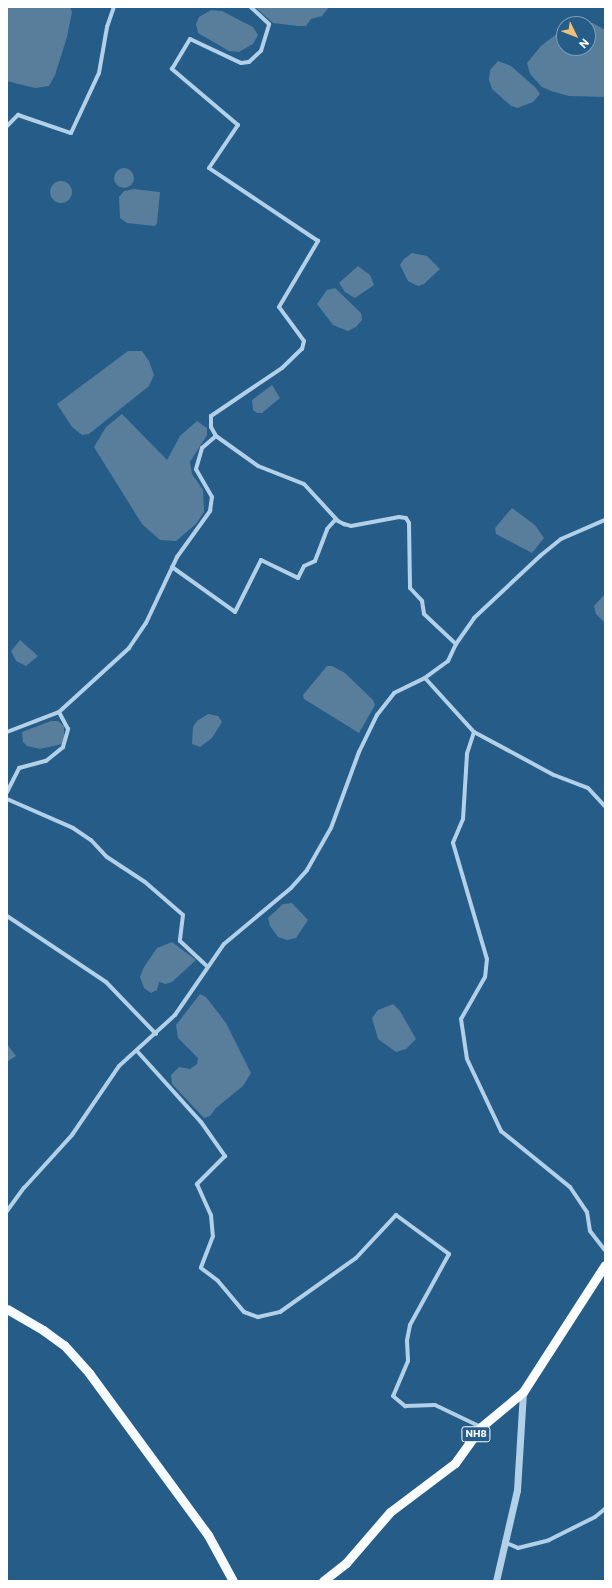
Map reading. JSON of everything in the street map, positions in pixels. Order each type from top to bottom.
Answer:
[{"type":"highway","name":"NH8","points":[[323,1581],[346,1563],[390,1512],[455,1463],[481,1427],[523,1392],[605,1265]]},
{"type":"main road","points":[[7,1309],[43,1330],[64,1345],[89,1373],[208,1535],[233,1581]]},
{"type":"street","points":[[7,126],[18,115],[71,133],[99,73],[107,27],[114,7]]},
{"type":"street","points":[[251,7],[269,24],[261,51],[249,62],[241,63],[190,39],[172,69],[238,125],[209,168],[318,241],[279,307],[304,341],[302,349],[282,368],[211,416],[211,427],[216,436],[258,466],[304,484],[336,519],[351,526],[399,517],[406,518],[409,523],[410,588],[422,601],[424,614],[456,644]]},
{"type":"street","points":[[7,732],[60,712],[129,648],[146,623],[172,567],[210,511],[212,497],[196,469],[202,448],[216,436]]},
{"type":"street","points":[[172,567],[234,612],[260,560],[298,578],[304,566],[315,560],[326,529],[336,519]]},
{"type":"street","points":[[7,1211],[24,1188],[72,1135],[119,1066],[156,1034],[193,992],[207,966],[224,944],[291,888],[307,870],[331,828],[359,752],[377,715],[394,693],[425,678],[448,661],[456,644],[474,618],[540,556],[561,539],[605,520]]},
{"type":"street","points":[[425,678],[474,732],[554,775],[588,788],[605,806]]},
{"type":"street","points":[[7,792],[19,768],[46,761],[63,748],[68,729],[60,712]]},
{"type":"street","points":[[474,732],[467,754],[462,819],[453,843],[487,959],[485,977],[461,1019],[467,1059],[501,1131],[570,1187],[587,1212],[590,1231],[605,1250]]},
{"type":"street","points":[[7,799],[73,828],[91,840],[107,856],[145,882],[183,915],[180,941],[207,966]]},
{"type":"street","points":[[7,916],[106,982],[156,1034]]},
{"type":"street","points":[[137,1051],[201,1122],[225,1156],[197,1184],[211,1215],[213,1236],[202,1268],[218,1281],[244,1312],[258,1318],[280,1312],[356,1258],[396,1215],[449,1254],[410,1325],[407,1341],[408,1361],[393,1396],[405,1406],[435,1405],[481,1427]]},
{"type":"street","points":[[496,1581],[517,1490],[523,1392]]},
{"type":"street","points":[[504,1542],[518,1548],[549,1540],[595,1517],[605,1509]]},
{"type":"water","points":[[7,7],[70,7],[72,12],[67,37],[55,75],[49,86],[35,88],[7,81]]},
{"type":"water","points":[[255,7],[329,7],[322,16],[311,19],[306,26],[298,26],[273,23]]},
{"type":"water","points":[[211,10],[222,11],[253,27],[258,35],[253,44],[239,52],[229,51],[198,33],[196,24],[199,17]]},
{"type":"water","points":[[596,25],[605,30],[605,97],[569,96],[542,87],[530,74],[527,63],[541,46],[556,34],[556,56],[596,56]]},
{"type":"water","points":[[498,61],[511,66],[536,88],[540,94],[533,102],[518,108],[511,106],[492,89],[489,80],[490,70]]},
{"type":"water","points":[[120,168],[128,168],[134,174],[134,182],[128,188],[120,188],[114,182],[114,174]]},
{"type":"water","points":[[61,181],[69,184],[72,192],[69,200],[61,203],[53,200],[50,192],[53,184]]},
{"type":"water","points":[[134,189],[160,192],[157,223],[155,226],[127,223],[120,218],[119,197],[124,191]]},
{"type":"water","points":[[412,253],[427,256],[440,269],[424,284],[418,286],[408,281],[400,265],[404,259]]},
{"type":"water","points":[[358,266],[370,275],[374,285],[355,298],[345,292],[339,283]]},
{"type":"water","points":[[335,288],[361,313],[362,320],[356,327],[348,331],[333,325],[317,304],[327,290]]},
{"type":"water","points":[[128,351],[142,351],[149,361],[154,375],[149,386],[89,434],[82,435],[72,427],[57,404]]},
{"type":"water","points":[[272,385],[280,398],[262,413],[257,413],[253,410],[252,400]]},
{"type":"water","points":[[122,414],[167,460],[180,436],[197,421],[207,428],[207,435],[190,462],[192,474],[203,490],[204,512],[196,524],[176,541],[160,540],[142,524],[94,447],[106,427]]},
{"type":"water","points":[[512,508],[535,525],[544,538],[532,553],[496,534],[495,528]]},
{"type":"water","points":[[605,594],[605,623],[596,614],[594,606]]},
{"type":"water","points":[[20,640],[38,656],[26,666],[16,661],[11,651]]},
{"type":"water","points":[[327,666],[332,666],[345,673],[373,700],[375,705],[359,733],[304,699],[303,695]]},
{"type":"water","points":[[208,714],[218,716],[222,722],[212,738],[200,747],[192,744],[193,727],[197,721]]},
{"type":"water","points":[[51,721],[58,721],[64,726],[64,738],[62,744],[40,749],[27,746],[23,742],[22,732]]},
{"type":"water","points":[[292,903],[308,920],[296,938],[287,940],[278,937],[270,926],[268,918],[283,904]]},
{"type":"water","points":[[172,942],[196,960],[172,982],[166,984],[159,982],[157,990],[151,993],[144,988],[140,977],[144,967],[157,948]]},
{"type":"water","points":[[200,994],[206,997],[226,1023],[251,1073],[243,1086],[216,1108],[210,1116],[204,1118],[172,1084],[171,1075],[179,1067],[190,1069],[197,1064],[198,1058],[178,1038],[176,1025]]},
{"type":"water","points":[[393,1004],[400,1011],[416,1039],[406,1049],[396,1052],[378,1039],[372,1018],[378,1010]]},
{"type":"water","points":[[7,1044],[16,1056],[8,1061],[7,1061]]}]
